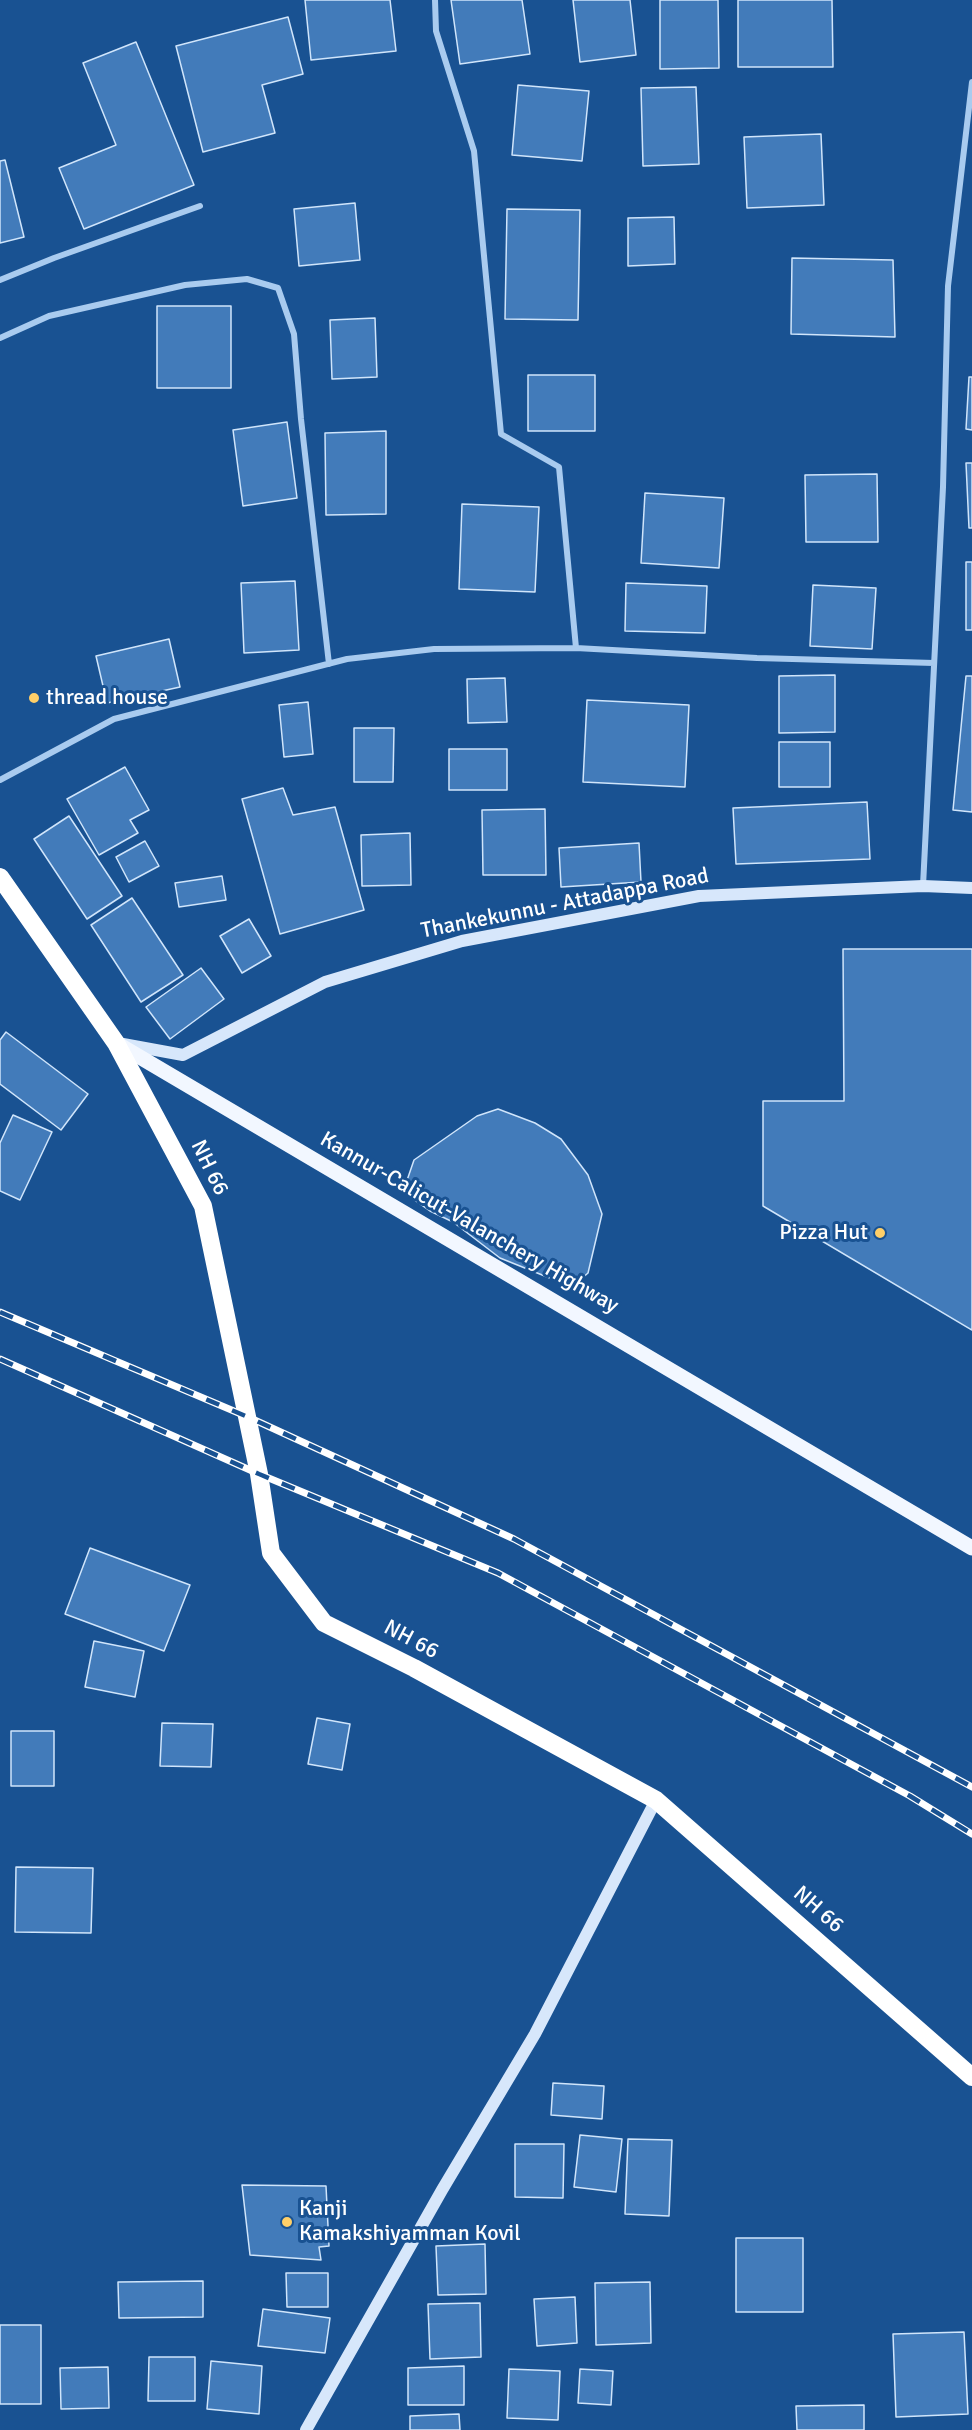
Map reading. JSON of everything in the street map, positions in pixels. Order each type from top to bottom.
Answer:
[{"type":"highway","name":"Kannur-Calicut-Valanchery Highway","points":[[0,877],[116,1043]]},
{"type":"highway","name":"NH 66","points":[[116,1043],[203,1206],[259,1473],[271,1553],[324,1623],[414,1668],[656,1800],[972,2077]]},
{"type":"main road","name":"Thankekunnu - Attadappa Road","points":[[116,1043],[183,1055],[325,982],[473,939],[699,896],[923,886],[972,888]]},
{"type":"main road","name":"Kannur-Calicut-Valanchery Highway","points":[[116,1043],[972,1548]]},
{"type":"main road","points":[[306,2430],[436,2200],[535,2034],[656,1800]]},
{"type":"street","points":[[435,0],[436,30],[474,151],[501,434],[559,467],[576,648]]},
{"type":"street","points":[[923,886],[943,487],[948,286],[972,82]]},
{"type":"street","points":[[0,280],[54,258],[200,206]]},
{"type":"street","points":[[0,338],[49,316],[185,285],[247,279],[278,288],[294,334],[301,419],[329,664]]},
{"type":"street","points":[[0,780],[114,719],[347,659],[434,649],[576,648],[757,658],[934,663]]},
{"type":"building","points":[[305,0],[390,0],[396,51],[311,60]]},
{"type":"building","points":[[451,0],[522,0],[530,54],[460,64]]},
{"type":"building","points":[[573,0],[630,0],[636,55],[580,62]]},
{"type":"building","points":[[660,0],[718,0],[719,68],[660,69]]},
{"type":"building","points":[[738,0],[832,0],[833,67],[738,67]]},
{"type":"building","points":[[288,17],[303,74],[262,85],[275,133],[203,152],[176,46]]},
{"type":"building","points":[[136,42],[194,185],[84,229],[59,168],[116,145],[83,63]]},
{"type":"building","points":[[518,85],[589,91],[582,161],[512,155]]},
{"type":"building","points":[[696,87],[699,164],[643,166],[641,88]]},
{"type":"building","points":[[821,134],[824,205],[747,208],[744,137]]},
{"type":"building","points":[[5,160],[24,237],[0,243],[0,161]]},
{"type":"building","points":[[355,203],[360,260],[299,266],[294,209]]},
{"type":"building","points":[[507,209],[580,210],[578,320],[505,319]]},
{"type":"building","points":[[674,217],[675,264],[628,266],[628,218]]},
{"type":"building","points":[[792,258],[893,260],[895,337],[791,334]]},
{"type":"building","points":[[157,306],[231,306],[231,388],[157,388]]},
{"type":"building","points":[[375,318],[377,377],[332,379],[330,320]]},
{"type":"building","points":[[528,375],[595,375],[595,431],[528,431]]},
{"type":"building","points":[[969,377],[972,377],[972,430],[966,429]]},
{"type":"building","points":[[287,422],[297,498],[243,506],[233,430]]},
{"type":"building","points":[[386,431],[386,514],[326,515],[325,433]]},
{"type":"building","points":[[966,463],[972,463],[972,528],[969,528]]},
{"type":"building","points":[[877,474],[878,542],[806,542],[805,475]]},
{"type":"building","points":[[645,493],[724,498],[719,568],[641,563]]},
{"type":"building","points":[[462,504],[539,507],[535,592],[459,589]]},
{"type":"building","points":[[966,562],[972,562],[972,630],[966,630]]},
{"type":"building","points":[[295,581],[299,650],[244,653],[241,583]]},
{"type":"building","points":[[626,583],[707,586],[705,633],[625,631]]},
{"type":"building","points":[[813,585],[876,588],[872,649],[810,646]]},
{"type":"building","points":[[169,639],[180,687],[107,703],[96,656]]},
{"type":"building","points":[[835,675],[835,732],[779,733],[779,676]]},
{"type":"building","points":[[966,676],[972,676],[972,812],[953,810]]},
{"type":"building","points":[[505,678],[507,722],[468,723],[467,679]]},
{"type":"building","points":[[587,700],[689,705],[685,787],[583,782]]},
{"type":"building","points":[[308,702],[313,754],[284,757],[279,705]]},
{"type":"building","points":[[354,728],[394,728],[393,782],[354,782]]},
{"type":"building","points":[[779,742],[830,742],[830,787],[779,787]]},
{"type":"building","points":[[449,749],[507,749],[507,790],[449,790]]},
{"type":"building","points":[[125,767],[149,810],[130,820],[138,833],[99,855],[67,799]]},
{"type":"building","points":[[283,788],[293,815],[335,807],[364,910],[280,934],[242,799]]},
{"type":"building","points":[[867,802],[870,859],[736,864],[733,808]]},
{"type":"building","points":[[545,809],[546,875],[483,875],[482,810]]},
{"type":"building","points":[[69,816],[122,896],[87,919],[34,839]]},
{"type":"building","points":[[410,833],[411,885],[362,886],[361,835]]},
{"type":"building","points":[[145,841],[159,866],[129,882],[116,857]]},
{"type":"building","points":[[639,843],[641,882],[561,887],[559,848]]},
{"type":"building","points":[[222,876],[226,900],[179,907],[175,883]]},
{"type":"building","points":[[132,898],[183,975],[141,1002],[91,925]]},
{"type":"building","points":[[249,919],[271,956],[242,973],[220,936]]},
{"type":"building","points":[[843,949],[972,949],[972,1330],[763,1206],[763,1101],[844,1101]]},
{"type":"building","points":[[201,968],[224,999],[170,1039],[146,1007]]},
{"type":"building","points":[[6,1032],[88,1094],[61,1130],[0,1084],[0,1040]]},
{"type":"building","points":[[498,1109],[535,1123],[561,1139],[588,1175],[602,1214],[588,1273],[572,1287],[500,1258],[453,1222],[430,1211],[403,1192],[414,1160],[477,1116]]},
{"type":"building","points":[[13,1115],[52,1132],[20,1200],[0,1191],[0,1143]]},
{"type":"building","points":[[90,1548],[190,1585],[164,1651],[65,1614]]},
{"type":"building","points":[[94,1641],[144,1651],[135,1697],[85,1687]]},
{"type":"building","points":[[317,1718],[350,1724],[342,1770],[308,1764]]},
{"type":"building","points":[[162,1723],[213,1724],[211,1767],[160,1766]]},
{"type":"building","points":[[11,1731],[54,1731],[54,1786],[11,1786]]},
{"type":"building","points":[[16,1867],[93,1868],[91,1933],[15,1932]]},
{"type":"building","points":[[553,2083],[604,2086],[602,2119],[551,2115]]},
{"type":"building","points":[[580,2135],[622,2139],[616,2192],[574,2187]]},
{"type":"building","points":[[628,2139],[672,2140],[669,2216],[625,2214]]},
{"type":"building","points":[[515,2144],[564,2144],[563,2198],[515,2197]]},
{"type":"building","name":"Kanji Kamakshiyamman Kovil","points":[[242,2185],[326,2186],[329,2246],[319,2247],[321,2260],[250,2255]]},
{"type":"building","points":[[736,2238],[803,2238],[803,2312],[736,2312]]},
{"type":"building","points":[[485,2244],[486,2294],[438,2295],[436,2246]]},
{"type":"building","points":[[286,2273],[328,2273],[328,2307],[287,2307]]},
{"type":"building","points":[[203,2281],[203,2317],[119,2318],[118,2282]]},
{"type":"building","points":[[650,2282],[651,2343],[596,2345],[595,2283]]},
{"type":"building","points":[[575,2297],[577,2343],[537,2346],[534,2299]]},
{"type":"building","points":[[480,2303],[481,2357],[430,2359],[428,2304]]},
{"type":"building","points":[[263,2309],[330,2318],[325,2353],[258,2346]]},
{"type":"building","points":[[0,2325],[41,2325],[41,2404],[0,2404]]},
{"type":"building","points":[[964,2332],[968,2414],[896,2417],[893,2334]]},
{"type":"building","points":[[149,2357],[195,2357],[195,2401],[148,2401]]},
{"type":"building","points":[[211,2361],[262,2366],[259,2414],[207,2409]]},
{"type":"building","points":[[464,2366],[464,2405],[408,2405],[408,2368]]},
{"type":"building","points":[[108,2367],[109,2408],[61,2409],[60,2368]]},
{"type":"building","points":[[509,2369],[560,2371],[558,2420],[507,2418]]},
{"type":"building","points":[[580,2369],[613,2371],[611,2405],[578,2403]]},
{"type":"building","points":[[864,2405],[864,2430],[797,2430],[796,2406]]},
{"type":"building","points":[[459,2414],[460,2430],[410,2430],[410,2416]]},
{"type":"railway","points":[[0,1312],[248,1417],[514,1539],[972,1787]]},
{"type":"railway","points":[[0,1359],[259,1474],[498,1573],[910,1796],[972,1834]]},
{"type":"place","name":"thread house","points":[[34,698]]},
{"type":"place","name":"Pizza Hut","points":[[880,1233]]},
{"type":"place","name":"Kanji Kamakshiyamman Kovil","points":[[287,2222]]}]
